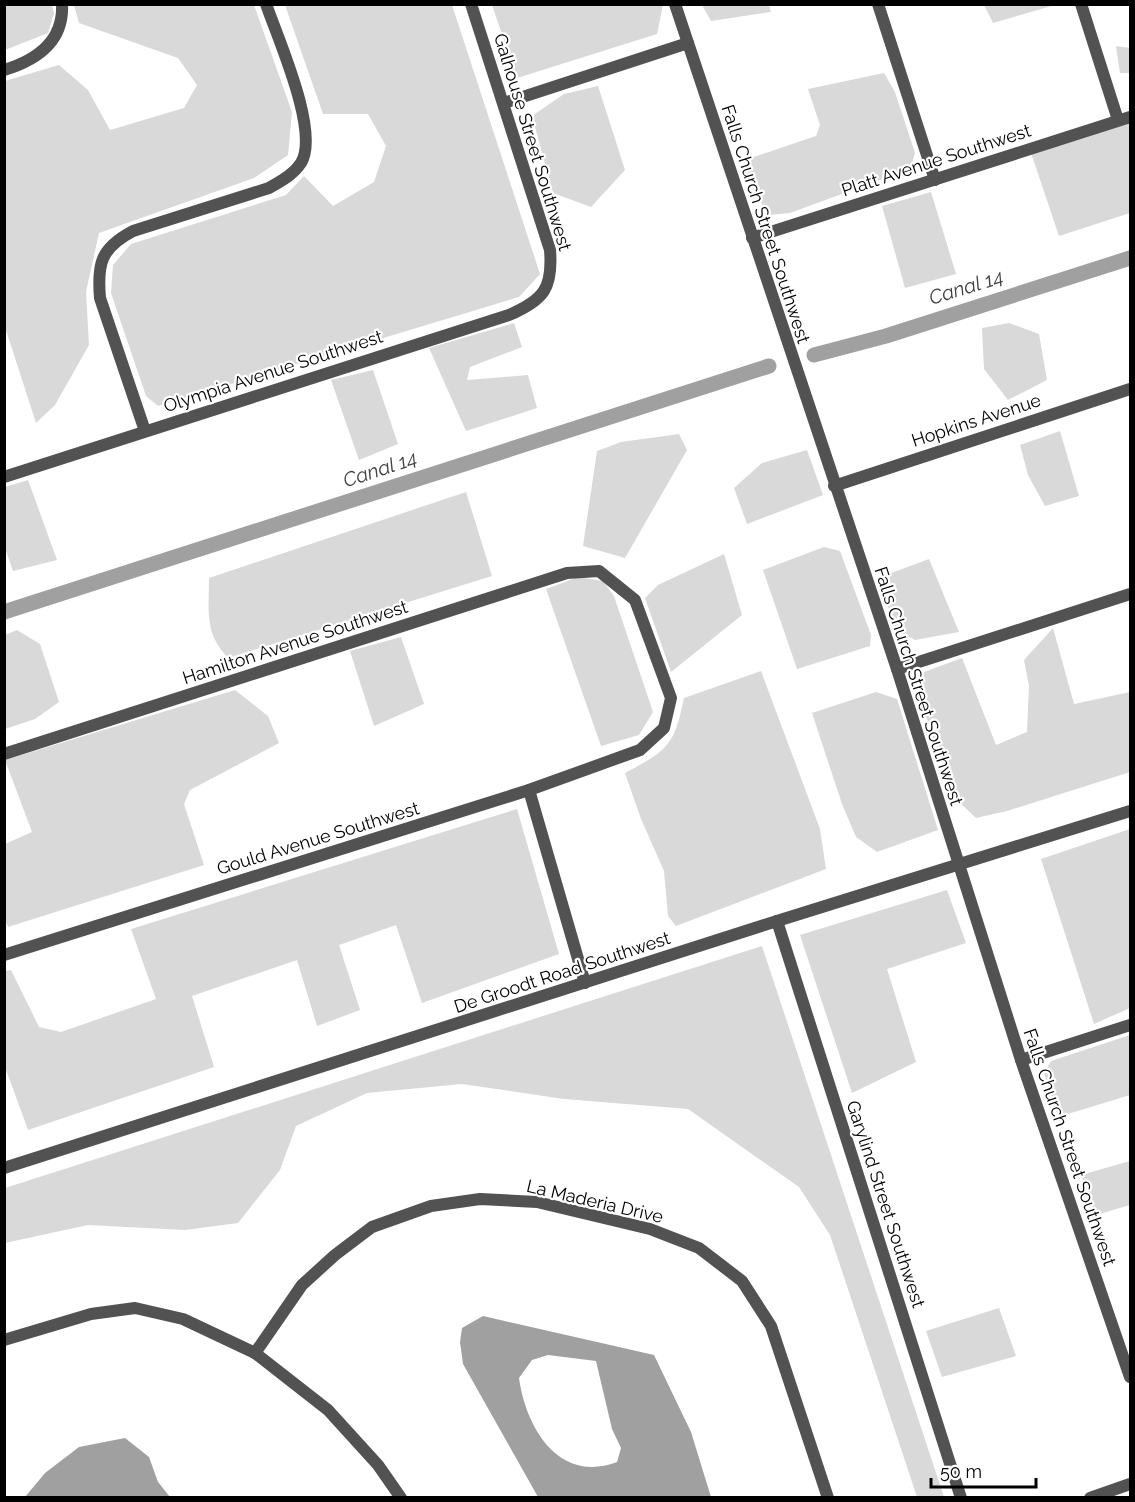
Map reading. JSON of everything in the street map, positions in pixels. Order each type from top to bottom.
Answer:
[{"type":"street","points":[[4,70],[34,58],[52,43],[63,21],[62,4]]},
{"type":"street","points":[[145,431],[100,298],[98,277],[103,256],[115,241],[133,231],[269,188],[286,178],[301,162],[308,140],[304,116],[266,4]]},
{"type":"street","name":"Galhouse Street Southwest","points":[[471,4],[550,250],[552,272],[546,290]]},
{"type":"street","name":"Falls Church Street Southwest","points":[[675,4],[834,486],[897,669],[1021,1060],[1131,1377]]},
{"type":"street","points":[[878,4],[935,180]]},
{"type":"street","points":[[1081,4],[1125,118]]},
{"type":"street","points":[[504,104],[688,43]]},
{"type":"street","name":"Platt Avenue Southwest","points":[[752,238],[1125,118]]},
{"type":"street","name":"Olympia Avenue Southwest","points":[[4,477],[509,315],[530,306],[546,290]]},
{"type":"street","name":"Hopkins Avenue","points":[[834,486],[1131,389]]},
{"type":"street","name":"Gould Avenue Southwest","points":[[4,955],[529,790],[640,750],[664,728],[671,698],[635,600],[599,571]]},
{"type":"street","name":"Hamilton Avenue Southwest","points":[[4,754],[567,573],[599,571]]},
{"type":"street","points":[[897,669],[1131,594]]},
{"type":"street","points":[[529,790],[585,983]]},
{"type":"street","name":"De Groodt Road Southwest","points":[[4,1168],[777,921],[1131,812]]},
{"type":"street","name":"Garylind Street Southwest","points":[[777,921],[961,1497]]},
{"type":"street","points":[[1021,1060],[1131,1025]]},
{"type":"street","name":"La Maderia Drive","points":[[255,1353],[302,1285],[334,1255],[372,1227],[431,1206],[480,1199],[537,1202],[650,1229],[699,1248],[742,1281],[771,1326],[828,1497]]},
{"type":"street","points":[[4,1340],[92,1314],[135,1308],[183,1319],[255,1353],[328,1410],[378,1465],[401,1497]]},
{"type":"street","points":[[1090,1497],[1131,1484]]},
{"type":"shaded area","points":[[5,4],[52,5],[54,13],[48,33],[5,50]]},
{"type":"shaded area","points":[[492,4],[663,5],[657,34],[517,78]]},
{"type":"shaded area","points":[[74,5],[254,5],[292,112],[288,155],[254,178],[99,233],[86,292],[89,345],[55,405],[36,423],[5,327],[5,81],[59,65],[88,90],[110,130],[184,108],[197,85],[178,58],[79,23]]},
{"type":"shaded area","points":[[285,5],[452,5],[540,274],[519,297],[158,406],[146,396],[111,293],[113,265],[131,244],[286,195],[304,176],[333,206],[374,182],[386,146],[368,114],[323,114]]},
{"type":"shaded area","points":[[702,5],[769,5],[771,12],[711,21]]},
{"type":"shaded area","points":[[984,5],[1055,5],[993,23]]},
{"type":"shaded area","points":[[1116,46],[1130,48],[1130,73],[1120,73]]},
{"type":"shaded area","points":[[884,73],[895,92],[915,153],[910,169],[790,213],[768,215],[747,178],[745,160],[816,136],[820,125],[808,89]]},
{"type":"shaded area","points":[[598,86],[625,170],[591,207],[553,193],[532,116],[564,94]]},
{"type":"shaded area","points":[[1130,123],[1130,213],[1059,236],[1031,153]]},
{"type":"shaded area","points":[[931,192],[956,274],[905,288],[882,206]]},
{"type":"shaded area","points":[[514,323],[522,347],[470,367],[467,380],[528,375],[537,408],[466,431],[429,348]]},
{"type":"shaded area","points":[[1009,323],[1039,334],[1047,380],[1008,400],[984,369],[982,328]]},
{"type":"shaded area","points":[[373,370],[398,444],[359,460],[331,380]]},
{"type":"shaded area","points":[[1060,431],[1079,496],[1045,506],[1028,475],[1020,445]]},
{"type":"shaded area","points":[[679,434],[687,450],[625,558],[583,546],[597,451],[621,442]]},
{"type":"shaded area","points":[[807,450],[823,495],[747,524],[734,488],[762,463]]},
{"type":"shaded area","points":[[28,480],[57,560],[13,571],[5,548],[5,487]]},
{"type":"shaded area","points":[[466,492],[492,576],[228,658],[220,649],[211,630],[209,578]]},
{"type":"shaded area","points":[[824,547],[840,551],[871,635],[870,646],[797,669],[763,570]]},
{"type":"shaded area","points":[[724,554],[742,615],[671,672],[645,598],[658,585]]},
{"type":"shaded area","points":[[929,559],[959,632],[915,640],[896,630],[878,578]]},
{"type":"shaded area","points":[[578,577],[603,581],[614,596],[653,712],[639,735],[601,746],[546,589]]},
{"type":"shaded area","points":[[1053,628],[1074,704],[1130,692],[1130,772],[1007,811],[976,818],[955,798],[919,697],[924,672],[962,658],[996,745],[1027,732],[1029,686],[1024,660]]},
{"type":"shaded area","points":[[17,630],[40,644],[59,702],[35,719],[5,729],[5,635]]},
{"type":"shaded area","points":[[401,637],[424,704],[374,726],[350,651]]},
{"type":"shaded area","points":[[761,671],[820,829],[826,869],[676,926],[668,916],[664,871],[641,819],[625,773],[660,752],[667,745],[677,727],[684,698]]},
{"type":"shaded area","points":[[235,690],[268,716],[279,743],[190,790],[184,804],[204,865],[8,927],[4,917],[5,844],[32,832],[5,760]]},
{"type":"shaded area","points":[[876,692],[897,699],[938,830],[877,852],[856,837],[842,804],[812,713]]},
{"type":"shaded area","points":[[517,809],[559,954],[422,1003],[396,925],[339,945],[360,1010],[317,1026],[297,960],[192,996],[214,1067],[28,1130],[5,1067],[5,971],[11,970],[39,1027],[61,1032],[156,999],[131,929]]},
{"type":"shaded area","points":[[1130,829],[1130,1008],[1094,1024],[1041,859]]},
{"type":"shaded area","points":[[947,890],[966,943],[887,969],[916,1062],[852,1093],[800,935]]},
{"type":"shaded area","points":[[762,946],[944,1497],[917,1497],[830,1235],[799,1187],[688,1109],[564,1099],[462,1084],[367,1093],[296,1126],[280,1170],[238,1223],[185,1230],[88,1225],[5,1243],[5,1188]]},
{"type":"shaded area","points":[[1130,1035],[1130,1095],[1058,1117],[1044,1073],[1051,1061]]},
{"type":"shaded area","points":[[1130,1161],[1130,1205],[1096,1215],[1081,1175]]},
{"type":"shaded area","points":[[999,1308],[1016,1356],[942,1377],[926,1331]]},
{"type":"shaded area","points":[[483,1316],[654,1355],[691,1432],[711,1497],[538,1497],[463,1364],[460,1342],[462,1328]],"holes":[[[548,1355],[596,1361],[612,1429],[621,1448],[617,1462],[596,1467],[578,1465],[562,1458],[549,1447],[529,1415],[519,1378],[532,1360]]]},
{"type":"shaded area","points":[[125,1438],[149,1457],[158,1482],[170,1497],[25,1497],[45,1473],[79,1447]]},
{"type":"waterway","name":"Canal 14","points":[[814,355],[886,336],[1130,258]]},
{"type":"waterway","name":"Canal 14","points":[[4,612],[769,366]]}]
